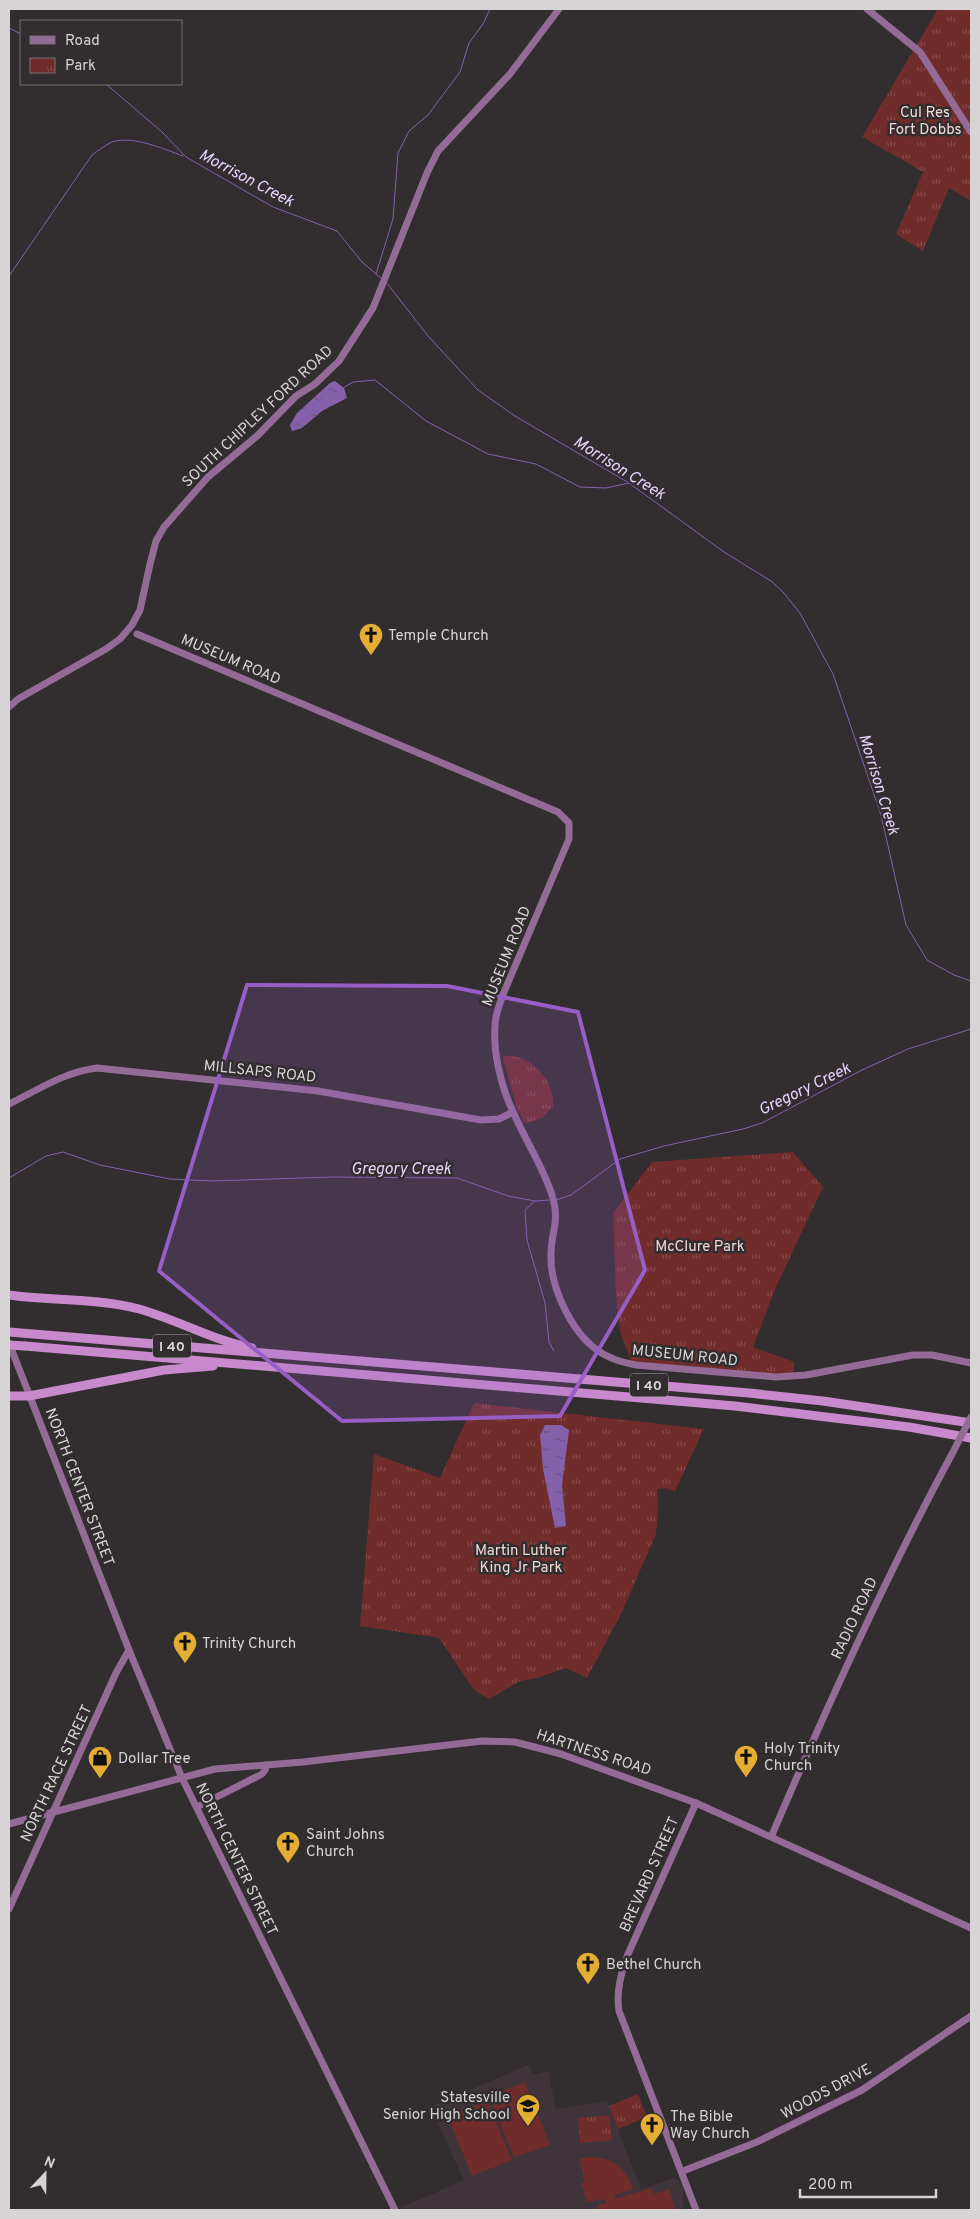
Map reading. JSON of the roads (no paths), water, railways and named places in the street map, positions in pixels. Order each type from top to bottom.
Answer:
[{"type":"highway","points":[[9,1295],[45,1300],[118,1305],[140,1309],[231,1344],[326,1359]]},
{"type":"highway","name":"I 40","points":[[9,1332],[749,1393],[861,1406],[971,1423]]},
{"type":"highway","name":"I 40","points":[[9,1344],[735,1406],[909,1427],[971,1438]]},
{"type":"highway","points":[[9,1396],[29,1396],[164,1370],[259,1366]]},
{"type":"street","name":"SOUTH CHIPLEY FORD ROAD","points":[[9,707],[18,699],[106,649],[128,630],[140,610],[156,542],[164,527],[208,477],[257,436],[290,401],[315,384],[339,361],[368,318],[427,173],[438,151],[510,74],[558,9]]},
{"type":"street","points":[[867,9],[920,52],[971,132]]},
{"type":"street","name":"MUSEUM ROAD","points":[[137,634],[565,817],[569,823],[569,839],[512,973],[496,1018],[496,1047],[513,1112],[542,1168],[553,1199],[557,1218],[552,1241],[551,1260],[556,1287],[562,1304],[579,1331],[596,1350],[608,1357],[636,1365],[776,1377],[806,1375],[913,1355],[932,1355],[971,1363]]},
{"type":"street","name":"MILLSAPS ROAD","points":[[9,1104],[65,1075],[80,1070],[97,1068],[318,1091],[482,1120],[500,1119],[513,1112]]},
{"type":"street","name":"NORTH CENTER STREET","points":[[9,1344],[129,1650],[182,1778],[395,2210]]},
{"type":"street","name":"RADIO ROAD","points":[[772,1835],[811,1744],[886,1582],[971,1417]]},
{"type":"street","name":"NORTH RACE STREET","points":[[9,1909],[129,1650]]},
{"type":"street","name":"HARTNESS ROAD","points":[[9,1824],[215,1769],[482,1741],[515,1742],[561,1754],[696,1803],[772,1835],[971,1928]]},
{"type":"street","points":[[197,1807],[263,1773],[266,1765]]},
{"type":"street","name":"BREVARD STREET","points":[[696,1803],[628,1954],[619,1983],[617,1998],[619,2011],[683,2172],[696,2210]]},
{"type":"street","name":"WOODS DRIVE","points":[[683,2172],[756,2142],[862,2090],[971,2016]]},
{"type":"water","points":[[335,381],[344,388],[347,398],[322,411],[302,428],[292,431],[290,425],[297,413],[330,383]]},
{"type":"water","points":[[545,1425],[561,1425],[569,1430],[562,1485],[566,1526],[555,1528],[543,1469],[540,1435]]},
{"type":"waterway","points":[[376,274],[393,219],[398,153],[409,131],[428,115],[460,72],[469,43],[483,24],[490,9]]},
{"type":"waterway","name":"Morrison Creek","points":[[9,28],[20,34]]},
{"type":"waterway","name":"Morrison Creek","points":[[107,85],[162,132],[186,157],[273,207],[337,231],[362,262],[382,279]]},
{"type":"waterway","points":[[9,276],[92,155],[102,148],[112,142],[129,140],[148,144],[183,156]]},
{"type":"waterway","name":"Morrison Creek","points":[[386,282],[428,336],[478,390],[515,416],[629,483],[724,552],[771,581],[783,592],[800,613],[833,674],[881,815],[906,925],[927,960],[954,975],[971,981]]},
{"type":"waterway","points":[[343,388],[353,382],[375,380],[426,421],[488,454],[536,464],[580,487],[606,488],[629,483]]},
{"type":"waterway","name":"Gregory Creek","points":[[556,1200],[571,1195],[620,1159],[664,1146],[743,1129],[762,1123],[862,1070],[908,1049],[971,1029]]},
{"type":"waterway","name":"Gregory Creek","points":[[9,1178],[46,1156],[63,1152],[100,1165],[170,1179],[213,1181],[332,1177],[457,1178],[508,1196],[535,1201],[549,1200]]},
{"type":"waterway","points":[[535,1201],[525,1210],[527,1240],[545,1303],[549,1342],[554,1351]]},
{"type":"place","name":"Temple Church","points":[[371,656]]},
{"type":"place","name":"Trinity Church","points":[[185,1664]]},
{"type":"place","name":"Holy Trinity Church","points":[[746,1778]]},
{"type":"place","name":"Dollar Tree","points":[[100,1779]]},
{"type":"place","name":"Saint Johns Church","points":[[288,1864]]},
{"type":"place","name":"Bethel Church","points":[[588,1985]]},
{"type":"place","name":"Statesville Senior High School","points":[[528,2127]]},
{"type":"place","name":"The Bible Way Church","points":[[652,2146]]},
{"type":"park label","name":"Cul Res Fort Dobbs","points":[[925,120]]},
{"type":"park label","name":"McClure Park","points":[[700,1246]]},
{"type":"park label","name":"Martin Luther King Jr Park","points":[[521,1558]]}]
